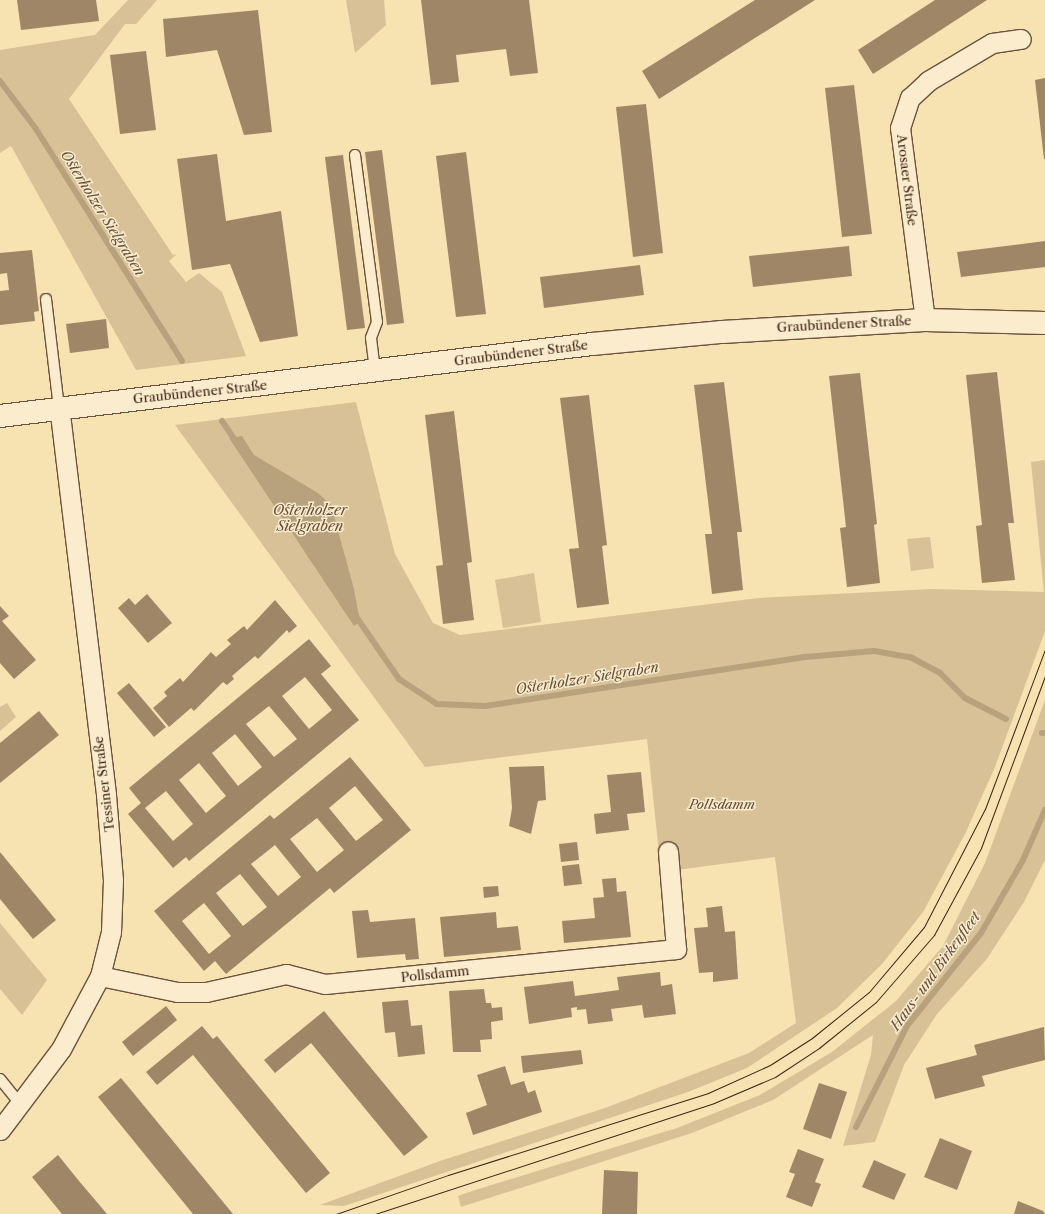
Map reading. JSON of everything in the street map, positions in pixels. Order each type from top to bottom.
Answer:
[{"type":"street","name":"Arosaer Straße","points":[[925,320],[900,128],[910,98],[928,81],[992,43],[1020,39]]},
{"type":"street","name":"Graubündener Straße","points":[[0,416],[375,372],[608,342],[925,320],[1045,323]]},
{"type":"street","name":"Tessiner Straße","points":[[0,1130],[61,1049],[100,976],[111,932],[110,839],[59,408]]},
{"type":"street","name":"Pollsdamm","points":[[100,976],[176,992],[206,992],[286,974],[325,984],[676,949],[668,851]]},
{"type":"lane","points":[[355,155],[378,322],[371,338],[375,372]]},
{"type":"lane","points":[[46,299],[59,408]]},
{"type":"lane","points":[[0,1079],[20,1104]]},
{"type":"green space","points":[[128,0],[157,0],[136,24],[125,24],[69,99],[173,255],[177,254],[169,261],[186,282],[199,273],[222,292],[246,356],[136,370],[11,146],[0,153],[0,50],[95,35]]},
{"type":"green space","points":[[346,0],[384,0],[386,25],[355,53]]},
{"type":"green space","points":[[356,402],[395,554],[433,623],[460,635],[759,598],[932,589],[1044,592],[1031,462],[1045,460],[1045,631],[995,767],[965,834],[923,912],[882,964],[837,1008],[747,1068],[688,1092],[344,1206],[320,1205],[440,1161],[605,1108],[749,1053],[796,1023],[775,857],[661,872],[647,739],[425,767],[175,425]]},
{"type":"green space","points":[[930,537],[934,568],[911,571],[907,539]]},
{"type":"green space","points":[[534,573],[541,622],[503,628],[495,580]]},
{"type":"green space","points":[[1045,700],[1045,860],[1024,902],[986,960],[937,1014],[904,1065],[875,1142],[843,1146],[871,1055],[873,1035],[773,1100],[692,1133],[461,1207],[458,1196],[677,1128],[760,1095],[832,1052],[896,1001],[943,946],[985,863]]},
{"type":"green space","points":[[7,703],[16,717],[0,731],[0,707]]},
{"type":"green space","points":[[0,923],[47,980],[22,1015],[0,989]]},
{"type":"water","name":"Osterholzer Sielgraben","points":[[242,436],[254,455],[318,493],[331,505],[354,589],[360,622],[354,626],[229,438]]},
{"type":"building","points":[[17,0],[96,0],[99,21],[21,30]]},
{"type":"building","points":[[421,0],[529,0],[538,73],[510,76],[506,49],[456,55],[459,82],[431,85]]},
{"type":"building","points":[[755,0],[815,0],[659,99],[642,71]]},
{"type":"building","points":[[935,0],[987,0],[873,74],[858,50]]},
{"type":"building","points":[[258,10],[272,132],[244,135],[217,50],[166,57],[163,19]]},
{"type":"building","points":[[146,51],[156,130],[120,134],[110,55]]},
{"type":"building","points":[[1045,78],[1045,159],[1044,159],[1035,80]]},
{"type":"building","points":[[854,85],[872,234],[842,237],[825,88]]},
{"type":"building","points":[[646,104],[663,253],[633,257],[616,107]]},
{"type":"building","points":[[382,150],[404,323],[387,325],[365,152]]},
{"type":"building","points":[[466,152],[486,314],[456,317],[436,156]]},
{"type":"building","points":[[217,154],[226,221],[281,211],[298,336],[260,342],[230,264],[192,270],[177,159]]},
{"type":"building","points":[[343,155],[365,328],[347,330],[325,157]]},
{"type":"building","points":[[1045,241],[1045,267],[961,277],[957,252]]},
{"type":"building","points":[[849,246],[852,276],[753,287],[749,256]]},
{"type":"building","points":[[32,250],[39,311],[34,312],[35,321],[0,325],[0,291],[9,290],[7,273],[0,274],[0,253]]},
{"type":"building","points":[[640,265],[644,295],[544,308],[540,277]]},
{"type":"building","points":[[106,319],[109,348],[70,353],[66,324]]},
{"type":"building","points":[[997,372],[1014,523],[1008,523],[1015,580],[982,583],[976,526],[982,525],[966,375]]},
{"type":"building","points":[[860,373],[877,524],[874,525],[880,583],[847,587],[840,528],[846,527],[829,376]]},
{"type":"building","points":[[724,382],[742,532],[737,532],[743,590],[712,594],[705,534],[712,534],[694,385]]},
{"type":"building","points":[[589,395],[607,545],[602,546],[609,604],[577,608],[569,549],[579,548],[560,398]]},
{"type":"building","points":[[454,411],[472,562],[467,563],[474,620],[443,624],[436,566],[443,565],[425,415]]},
{"type":"building","points":[[147,594],[172,623],[148,643],[118,608],[129,598],[135,605]]},
{"type":"building","points":[[275,600],[297,626],[289,633],[287,630],[258,659],[255,656],[232,676],[234,679],[227,685],[223,682],[194,711],[191,708],[169,727],[153,708],[167,696],[164,692],[180,678],[183,682],[211,652],[216,657],[231,644],[227,640],[244,626],[247,630]]},
{"type":"building","points":[[0,606],[9,616],[2,621],[36,660],[14,679],[0,663]]},
{"type":"building","points":[[309,639],[331,666],[321,674],[359,720],[189,861],[186,857],[173,868],[128,814],[141,803],[129,788]],"holes":[[[305,677],[332,710],[309,729],[282,696]],[[269,706],[297,739],[274,757],[246,724]],[[235,734],[262,767],[238,786],[212,753]],[[199,763],[226,796],[206,813],[179,780]],[[166,791],[193,824],[173,841],[145,808]]]},
{"type":"building","points":[[129,683],[166,727],[154,737],[117,693]]},
{"type":"building","points":[[39,711],[59,735],[0,783],[0,743]]},
{"type":"building","points":[[350,757],[411,830],[334,893],[330,888],[226,974],[215,961],[204,971],[154,911],[270,815],[274,819]],"holes":[[[355,786],[383,820],[356,841],[329,808]],[[317,818],[344,850],[317,872],[290,839]],[[275,845],[301,877],[278,896],[251,864]],[[240,874],[267,907],[243,926],[216,893]],[[204,903],[231,936],[209,954],[182,921]]]},
{"type":"building","points":[[544,766],[546,800],[538,801],[531,834],[509,826],[512,808],[509,767]]},
{"type":"building","points":[[641,772],[645,812],[627,814],[629,830],[596,834],[594,814],[611,812],[607,775]]},
{"type":"building","points":[[577,842],[579,860],[561,862],[559,844]]},
{"type":"building","points":[[0,852],[56,920],[33,939],[0,899]]},
{"type":"building","points":[[579,864],[582,884],[564,886],[562,866]]},
{"type":"building","points":[[616,878],[617,892],[626,891],[631,937],[564,943],[562,921],[595,918],[593,898],[604,897],[602,879]]},
{"type":"building","points":[[498,886],[499,896],[484,898],[483,887]]},
{"type":"building","points":[[722,906],[725,932],[735,931],[738,979],[713,982],[713,972],[699,973],[694,928],[708,927],[706,908]]},
{"type":"building","points":[[368,910],[370,922],[415,918],[419,959],[406,960],[405,954],[357,958],[352,911]]},
{"type":"building","points":[[496,912],[497,928],[518,926],[521,950],[444,957],[440,917]]},
{"type":"building","points":[[660,972],[661,986],[672,984],[676,1014],[644,1018],[642,1005],[611,1009],[613,1021],[588,1024],[586,1009],[577,1010],[577,1007],[571,1008],[572,1017],[529,1024],[524,987],[573,981],[575,996],[619,990],[617,977]]},
{"type":"building","points":[[484,989],[486,1003],[491,1003],[492,1008],[502,1007],[503,1020],[491,1022],[492,1039],[480,1040],[481,1052],[453,1052],[449,991]]},
{"type":"building","points":[[408,1000],[411,1026],[422,1025],[425,1054],[398,1057],[395,1032],[385,1033],[382,1002]]},
{"type":"building","points":[[166,1006],[177,1020],[133,1056],[122,1042]]},
{"type":"building","points":[[324,1011],[428,1137],[404,1156],[311,1043],[275,1073],[264,1060]]},
{"type":"building","points":[[202,1026],[213,1039],[217,1036],[330,1173],[306,1193],[193,1055],[157,1085],[146,1072]]},
{"type":"building","points":[[1044,1027],[1045,1060],[982,1076],[985,1086],[935,1099],[926,1068],[977,1055],[974,1045]]},
{"type":"building","points":[[581,1050],[583,1064],[523,1073],[521,1056]]},
{"type":"building","points":[[505,1066],[511,1085],[524,1081],[528,1093],[535,1090],[542,1112],[473,1135],[466,1113],[487,1105],[477,1075]]},
{"type":"building","points":[[121,1078],[233,1214],[193,1214],[98,1097]]},
{"type":"building","points":[[819,1083],[847,1092],[831,1139],[803,1129]]},
{"type":"building","points":[[940,1138],[972,1151],[957,1190],[924,1177]]},
{"type":"building","points":[[798,1149],[824,1159],[815,1182],[821,1184],[812,1207],[786,1197],[795,1174],[789,1172]]},
{"type":"building","points":[[58,1155],[107,1214],[62,1214],[32,1177]]},
{"type":"building","points":[[874,1160],[906,1174],[894,1200],[862,1187]]},
{"type":"building","points":[[604,1170],[638,1172],[637,1214],[602,1214]]},
{"type":"building","points":[[1018,1201],[1043,1211],[1045,1214],[1014,1214]]},
{"type":"waterway","name":"Osterholzer Sielgraben","points":[[0,81],[36,129],[182,361]]},
{"type":"waterway","name":"Osterholzer Sielgraben","points":[[222,421],[237,443]]},
{"type":"waterway","name":"Osterholzer Sielgraben","points":[[355,615],[399,679],[437,704],[485,706],[806,657],[874,651],[912,658],[940,673],[965,698],[1006,719]]},
{"type":"waterway","name":"Haus- und Birkenfleet","points":[[856,1127],[907,1026],[981,933],[1023,860],[1045,810]]},
{"type":"tram line","points":[[336,1214],[448,1175],[708,1093],[770,1065],[812,1038],[869,992],[924,927],[985,809],[1045,649]]},
{"type":"tram line","points":[[375,1214],[714,1103],[775,1077],[819,1048],[876,1002],[934,935],[981,848],[1045,676]]}]
